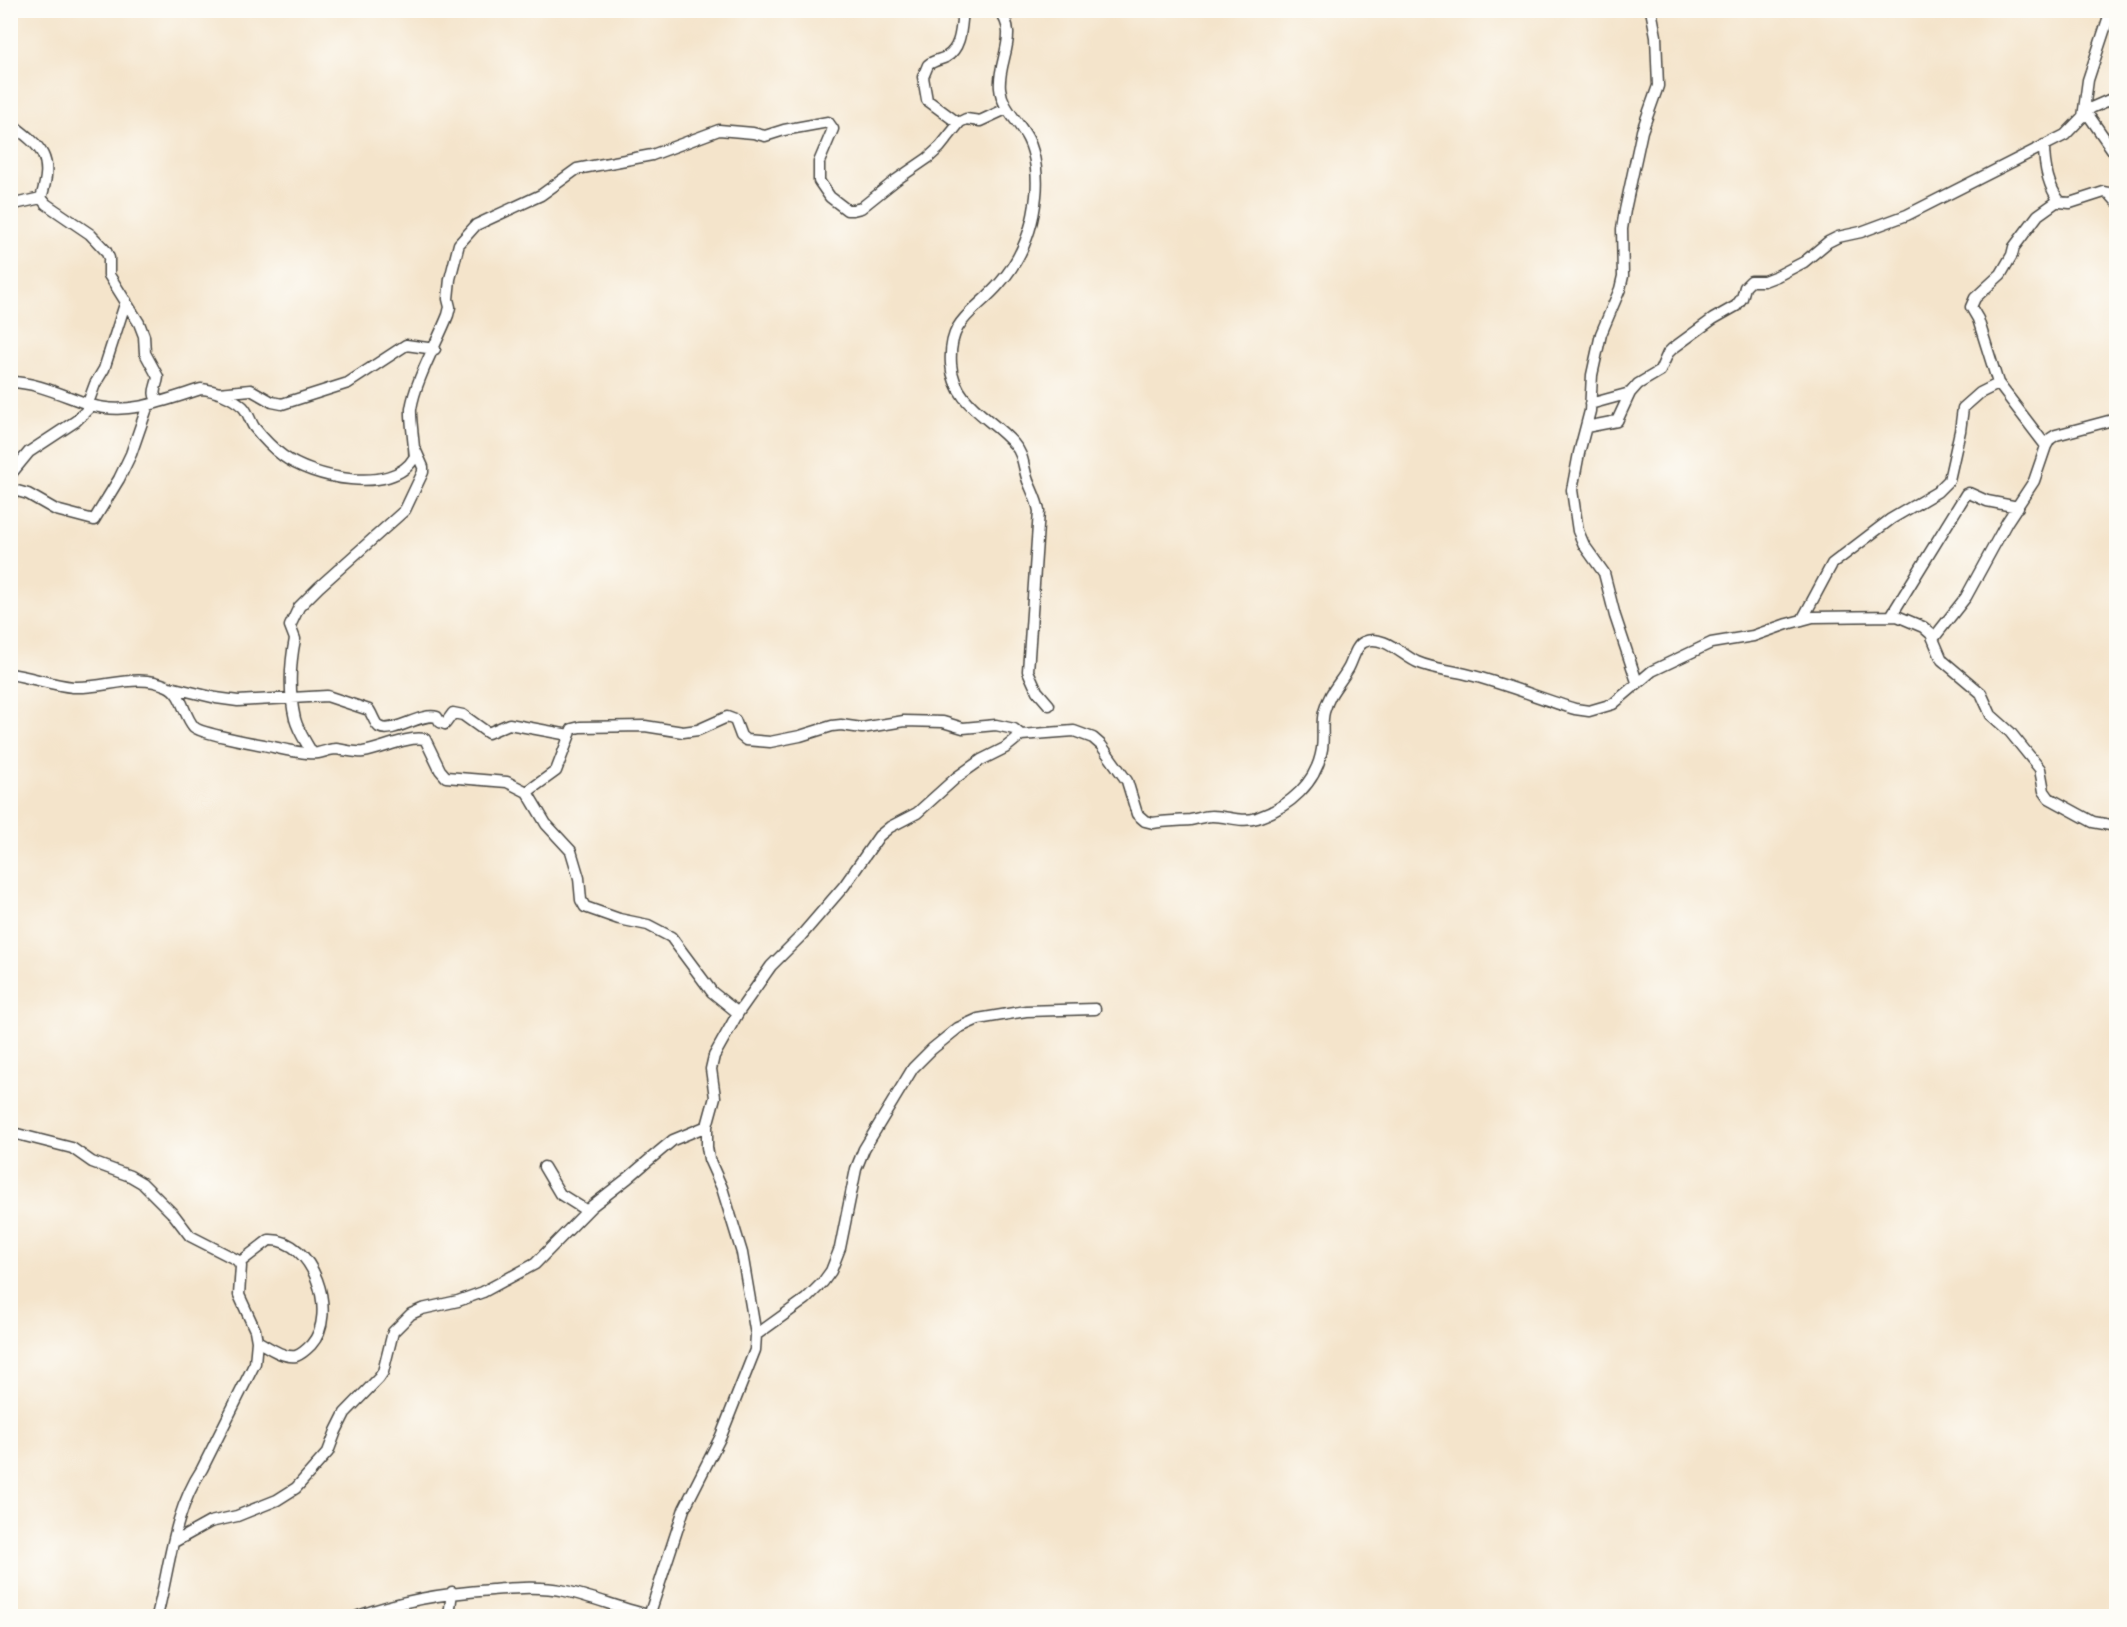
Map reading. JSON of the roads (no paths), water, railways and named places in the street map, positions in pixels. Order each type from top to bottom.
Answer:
[{"type":"street","points":[[958,123],[927,100],[923,77],[928,64],[945,57],[954,48],[958,41],[963,10]]},
{"type":"street","points":[[998,10],[1004,17],[1008,32],[1008,49],[1002,65],[1000,88],[1006,109],[1028,140],[1035,162],[1036,195],[1033,214],[1019,256],[999,285],[961,320],[952,343],[951,367],[955,383],[967,403],[998,427],[1023,456],[1028,479],[1037,500],[1039,511],[1028,670],[1031,682],[1049,705]]},
{"type":"street","points":[[1637,682],[1615,616],[1604,573],[1584,545],[1576,523],[1572,490],[1586,427],[1592,375],[1601,334],[1620,289],[1623,276],[1622,229],[1642,131],[1658,86],[1656,36],[1651,10]]},
{"type":"street","points":[[2111,10],[2088,80],[2085,115],[2116,155]]},
{"type":"street","points":[[1586,427],[1617,421],[1630,393],[1638,384],[1660,371],[1672,349],[1713,319],[1736,306],[1742,298],[1745,286],[1751,281],[1764,281],[1777,276],[1804,262],[1828,242],[1838,237],[1861,232],[1907,215],[2065,135],[2096,104],[2116,97]]},
{"type":"street","points":[[312,753],[295,719],[291,653],[295,639],[290,629],[292,620],[299,608],[319,587],[407,508],[423,471],[411,433],[412,408],[450,307],[448,299],[450,279],[459,244],[476,225],[542,195],[577,169],[652,155],[719,130],[765,136],[783,130],[828,122],[833,129],[819,162],[819,181],[830,197],[847,210],[853,210],[861,208],[928,158],[940,147],[958,123],[966,119],[980,122],[1006,109]]},
{"type":"street","points":[[10,123],[28,137],[44,156],[48,170],[41,198]]},
{"type":"street","points":[[2044,145],[2044,159],[2050,183],[2062,203],[2070,203],[2104,192],[2109,193],[2116,201]]},
{"type":"street","points":[[10,205],[41,198]]},
{"type":"street","points":[[10,489],[28,494],[56,510],[94,520],[131,454],[153,404],[155,398],[153,391],[158,377],[145,353],[144,336],[139,323],[109,275],[110,263],[106,251],[90,234],[53,211],[41,198]]},
{"type":"street","points":[[2046,446],[1998,384],[1971,303],[2001,274],[2014,247],[2038,214],[2059,200]]},
{"type":"street","points":[[10,475],[29,452],[76,421],[90,404],[95,384],[106,363],[126,301]]},
{"type":"street","points":[[10,382],[27,382],[90,404],[110,408],[153,404],[201,390],[218,393],[251,390],[272,402],[282,404],[348,383],[406,345],[435,349]]},
{"type":"street","points":[[1802,620],[1832,564],[1891,519],[1936,492],[1949,480],[1963,408],[1980,393],[1998,384]]},
{"type":"street","points":[[218,393],[243,407],[254,426],[284,457],[302,466],[330,475],[348,479],[379,480],[402,470],[413,459],[415,449]]},
{"type":"street","points":[[1590,404],[1630,393]]},
{"type":"street","points":[[1933,639],[1966,597],[2007,522],[2034,481],[2050,439],[2056,435],[2116,420]]},
{"type":"street","points":[[1891,616],[1966,494],[2018,507]]},
{"type":"street","points":[[358,1617],[401,1602],[452,1592],[540,1587],[589,1596],[651,1616],[678,1526],[693,1490],[721,1436],[755,1350],[756,1335],[739,1244],[722,1188],[709,1159],[707,1147],[707,1126],[715,1097],[711,1069],[714,1056],[738,1013],[771,966],[800,937],[844,886],[879,836],[890,827],[917,813],[957,777],[981,760],[1005,748],[1021,735],[1074,731],[1093,738],[1122,773],[1127,781],[1137,814],[1145,820],[1153,823],[1214,816],[1232,820],[1247,820],[1259,817],[1282,804],[1312,780],[1318,767],[1324,714],[1332,689],[1348,669],[1364,641],[1375,640],[1386,643],[1403,655],[1427,666],[1468,674],[1589,711],[1613,704],[1637,682],[1662,665],[1682,658],[1712,642],[1753,636],[1802,620],[1826,616],[1891,616],[1909,620],[1931,634],[1942,660],[1981,693],[1991,715],[2010,732],[2040,770],[2044,791],[2049,798],[2093,822],[2116,826]]},
{"type":"street","points":[[10,674],[73,687],[104,686],[131,679],[148,681],[238,701],[320,696],[336,698],[369,710],[377,725],[382,727],[393,727],[427,716],[437,717],[445,724],[453,713],[463,715],[488,733],[509,724],[569,735]]},
{"type":"street","points":[[170,687],[182,702],[193,725],[198,730],[236,740],[312,753],[336,749],[360,752],[378,750],[409,740],[425,740],[446,777],[507,782],[527,792],[546,824],[571,851],[579,878],[581,900],[585,907],[648,925],[671,937],[712,992],[738,1013]]},
{"type":"street","points":[[527,792],[556,771],[572,729],[591,726],[645,726],[683,732],[698,730],[727,717],[735,720],[741,736],[746,740],[770,742],[832,726],[862,728],[904,721],[943,722],[963,728],[996,725],[1014,729],[1021,735]]},
{"type":"street","points":[[756,1335],[806,1299],[831,1271],[840,1248],[854,1178],[864,1149],[914,1068],[932,1049],[958,1028],[978,1019],[1026,1011],[1095,1009]]},
{"type":"street","points":[[174,1542],[210,1522],[232,1518],[291,1493],[323,1459],[345,1413],[379,1378],[383,1372],[393,1332],[411,1314],[483,1292],[535,1264],[587,1211],[673,1140],[707,1126]]},
{"type":"street","points":[[10,1135],[18,1134],[61,1144],[72,1148],[92,1162],[130,1176],[142,1183],[174,1215],[190,1236],[231,1257],[241,1266],[239,1295],[255,1330],[257,1341],[255,1363],[202,1469],[191,1485],[181,1509],[157,1617]]},
{"type":"street","points":[[544,1167],[560,1194],[587,1211]]},
{"type":"street","points":[[239,1263],[268,1240],[288,1243],[307,1262],[322,1298],[323,1324],[316,1339],[305,1351],[297,1356],[288,1356],[257,1341]]},
{"type":"street","points":[[449,1617],[452,1592]]}]
